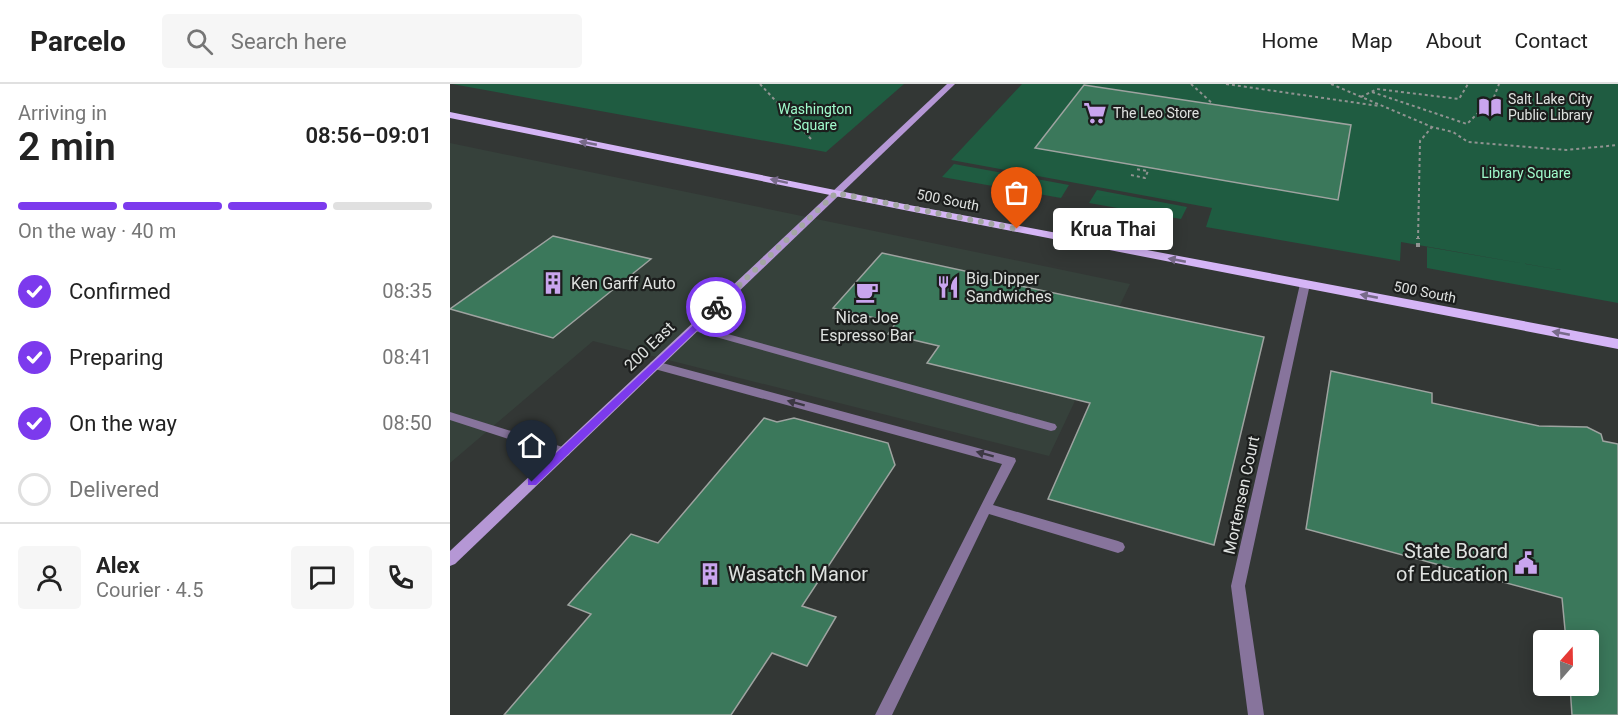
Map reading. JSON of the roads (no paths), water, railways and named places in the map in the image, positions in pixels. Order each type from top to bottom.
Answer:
[{"type":"main road","name":"500 South","points":[[450,115],[836,193],[1618,344]]},
{"type":"street","name":"200 East","points":[[450,560],[951,84]]},
{"type":"lane","name":"Mortensen Court","points":[[1256,715],[1238,586],[1305,284]]},
{"type":"lane","points":[[694,328],[1051,427]]},
{"type":"lane","points":[[655,365],[1010,461],[883,715]]},
{"type":"lane","points":[[450,416],[564,452]]},
{"type":"lane","points":[[985,508],[1118,547]]},
{"type":"place","name":"Salt Lake City Public Library","points":[[1490,107]]},
{"type":"place","name":"The Leo Store","points":[[1095,113]]},
{"type":"place","name":"Krua Thai","points":[[1017,229]]},
{"type":"place","name":"Ken Garff Auto","points":[[553,283]]},
{"type":"place","name":"Big Dipper Sandwiches","points":[[948,287]]},
{"type":"place","name":"Nica Joe Espresso Bar","points":[[867,292]]},
{"type":"place","name":"State Board of Education","points":[[1526,563]]},
{"type":"place","name":"Wasatch Manor","points":[[710,574]]},
{"type":"park label","name":"Washington Square","points":[[815,118]]},
{"type":"park label","name":"Library Square","points":[[1526,173]]}]
